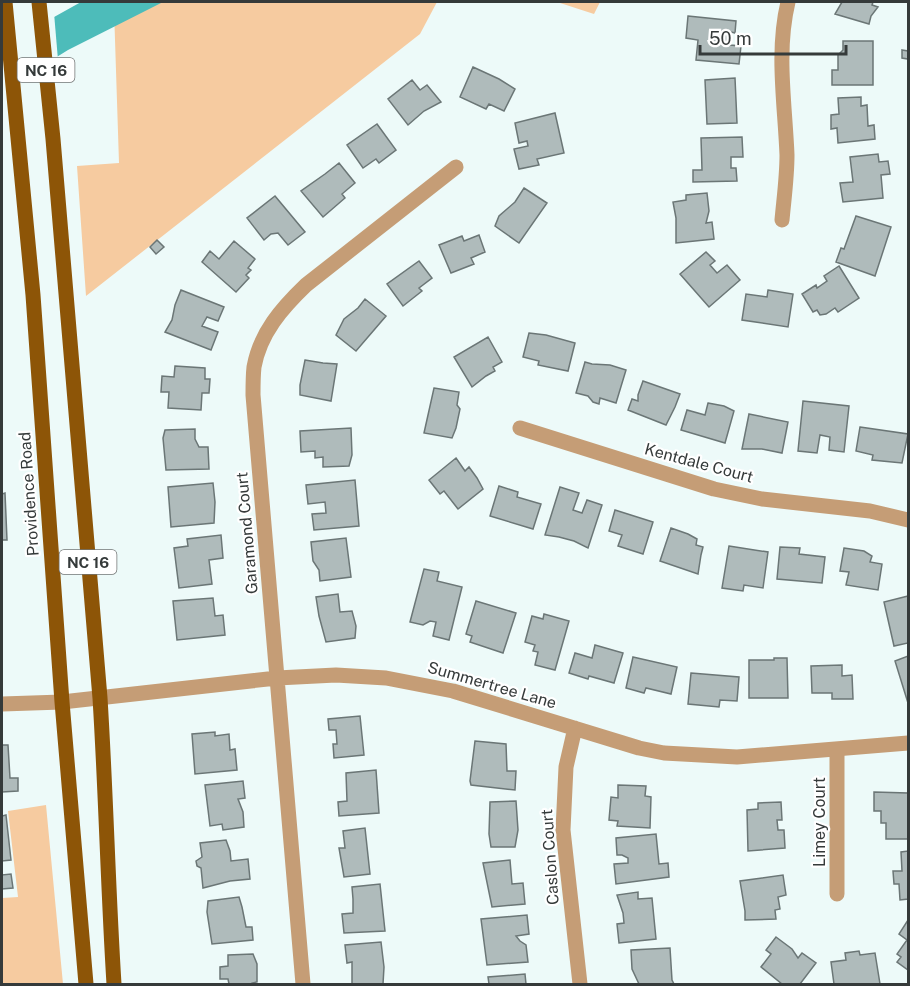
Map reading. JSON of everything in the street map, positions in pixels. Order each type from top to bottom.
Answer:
[{"type":"main road","name":"Providence Road","points":[[5,2],[33,295],[62,702],[86,984]]},
{"type":"main road","name":"NC 16","points":[[39,2],[53,139],[100,698],[114,984]]},
{"type":"street","points":[[782,220],[787,157],[782,52],[784,19],[788,2]]},
{"type":"street","name":"Garamond Court","points":[[303,984],[253,396],[254,369],[258,351],[269,327],[289,301],[456,167]]},
{"type":"street","name":"Kentdale Court","points":[[520,428],[714,489],[762,499],[870,511],[909,520]]},
{"type":"street","name":"Summertree Lane","points":[[2,704],[62,702],[277,678],[336,675],[386,678],[453,691],[639,748],[664,753],[737,757],[909,743]]},
{"type":"street","name":"Caslon Court","points":[[575,728],[566,767],[563,830],[579,984]]},
{"type":"street","name":"Limey Court","points":[[837,749],[837,894]]},
{"type":"shaded area","points":[[128,2],[437,2],[420,34],[86,296],[77,166],[119,163],[114,9]]},
{"type":"shaded area","points":[[557,2],[600,2],[594,14]]},
{"type":"shaded area","points":[[46,805],[63,984],[2,984],[2,898],[18,897],[8,811]]},
{"type":"water","points":[[81,2],[163,2],[68,50],[2,91],[20,36]]},
{"type":"pier","points":[[54,13],[58,60],[2,94],[2,47],[18,33]]},
{"type":"building","points":[[842,2],[873,2],[872,5],[878,7],[871,16],[869,24],[835,14]]},
{"type":"building","points":[[688,16],[736,21],[735,33],[731,32],[730,45],[741,46],[739,64],[696,60],[698,40],[686,38]]},
{"type":"building","points":[[843,41],[873,41],[873,85],[832,85],[832,70],[838,70],[838,55],[843,50]]},
{"type":"building","points":[[902,50],[908,51],[908,59],[902,58]]},
{"type":"building","points":[[473,67],[515,89],[504,111],[489,104],[486,109],[460,97]]},
{"type":"building","points":[[735,78],[737,123],[707,124],[705,80]]},
{"type":"building","points":[[412,80],[420,90],[427,85],[441,102],[424,111],[408,125],[388,99]]},
{"type":"building","points":[[861,97],[861,106],[867,105],[868,126],[874,125],[875,139],[838,143],[837,128],[831,129],[831,115],[839,114],[838,98]]},
{"type":"building","points":[[555,113],[564,153],[537,159],[539,165],[519,169],[514,149],[528,146],[527,141],[519,143],[515,123]]},
{"type":"building","points":[[377,124],[396,150],[379,163],[376,159],[363,168],[347,145]]},
{"type":"building","points":[[742,137],[743,157],[731,157],[731,168],[736,168],[737,181],[693,182],[693,170],[702,170],[701,138]]},
{"type":"building","points":[[878,154],[879,162],[888,161],[890,174],[881,175],[883,198],[843,202],[840,183],[853,182],[850,157]]},
{"type":"building","points":[[339,163],[355,183],[342,194],[345,198],[323,217],[301,191]]},
{"type":"building","points":[[524,188],[547,203],[519,243],[495,226],[499,216],[515,202]]},
{"type":"building","points":[[707,193],[709,211],[706,223],[712,222],[714,239],[676,243],[676,218],[673,202],[686,200],[686,195]]},
{"type":"building","points":[[275,196],[305,232],[288,245],[278,233],[271,234],[264,240],[247,218]]},
{"type":"building","points":[[856,216],[891,227],[875,276],[836,262],[841,248],[844,249]]},
{"type":"building","points":[[479,235],[485,252],[471,258],[474,264],[451,273],[439,245],[462,236],[464,241]]},
{"type":"building","points":[[157,240],[164,247],[156,254],[150,247]]},
{"type":"building","points":[[234,241],[255,259],[248,268],[251,270],[246,275],[249,278],[236,292],[202,262],[210,251],[219,259]]},
{"type":"building","points":[[706,252],[715,261],[710,265],[717,273],[727,265],[740,280],[709,307],[680,274]]},
{"type":"building","points":[[419,261],[432,278],[419,288],[422,291],[403,306],[387,284]]},
{"type":"building","points":[[839,266],[859,298],[838,312],[835,308],[826,314],[820,315],[817,310],[813,312],[802,294],[827,281],[824,276]]},
{"type":"building","points":[[181,290],[224,307],[218,321],[207,317],[202,326],[218,332],[211,350],[165,332],[172,320]]},
{"type":"building","points":[[768,290],[793,294],[788,327],[742,320],[746,294],[767,297]]},
{"type":"building","points":[[365,299],[386,316],[356,351],[336,335],[344,319]]},
{"type":"building","points":[[529,333],[575,343],[568,371],[538,365],[539,361],[523,357]]},
{"type":"building","points":[[488,337],[502,362],[493,367],[495,371],[472,387],[454,357]]},
{"type":"building","points":[[305,360],[337,364],[331,401],[300,395]]},
{"type":"building","points":[[585,362],[610,365],[626,370],[616,403],[600,398],[599,404],[593,402],[588,396],[576,393]]},
{"type":"building","points":[[175,366],[205,368],[205,379],[210,379],[209,393],[202,393],[201,410],[168,408],[169,392],[161,392],[162,376],[174,377]]},
{"type":"building","points":[[643,381],[680,394],[666,425],[628,410],[632,399],[638,401]]},
{"type":"building","points":[[434,388],[459,392],[457,405],[460,409],[452,438],[424,433]]},
{"type":"building","points":[[803,401],[849,406],[844,452],[829,450],[830,437],[820,435],[817,453],[798,451]]},
{"type":"building","points":[[708,403],[724,406],[734,411],[725,443],[681,430],[687,410],[705,415]]},
{"type":"building","points":[[749,414],[788,422],[782,453],[762,449],[742,449]]},
{"type":"building","points":[[860,427],[908,434],[902,463],[872,460],[873,455],[856,451]]},
{"type":"building","points":[[351,428],[352,455],[349,466],[323,467],[323,457],[315,458],[315,451],[301,452],[300,431]]},
{"type":"building","points":[[195,429],[195,439],[199,447],[208,447],[209,469],[166,470],[163,438],[165,430]]},
{"type":"building","points":[[456,458],[465,471],[469,467],[483,489],[458,509],[444,491],[440,494],[429,480]]},
{"type":"building","points":[[355,480],[359,526],[314,530],[312,514],[326,513],[325,502],[308,504],[306,485]]},
{"type":"building","points":[[213,483],[214,523],[171,527],[168,487]]},
{"type":"building","points":[[499,486],[518,492],[517,497],[541,504],[533,529],[490,516]]},
{"type":"building","points":[[560,487],[579,493],[573,510],[582,513],[587,500],[602,505],[588,548],[574,541],[545,535]]},
{"type":"building","points":[[5,493],[7,540],[2,540],[2,494]]},
{"type":"building","points":[[615,510],[653,522],[643,554],[618,546],[622,535],[609,531]]},
{"type":"building","points":[[671,528],[697,539],[696,545],[703,547],[698,574],[660,561]]},
{"type":"building","points":[[221,535],[223,558],[209,560],[212,584],[179,588],[174,548],[188,546],[187,539]]},
{"type":"building","points":[[346,538],[351,577],[320,581],[319,570],[313,561],[311,542]]},
{"type":"building","points":[[729,546],[768,552],[763,588],[744,585],[743,591],[722,588]]},
{"type":"building","points":[[780,547],[800,548],[799,554],[825,557],[822,583],[777,579]]},
{"type":"building","points":[[844,548],[864,551],[872,556],[870,562],[882,564],[878,590],[846,585],[849,572],[840,571]]},
{"type":"building","points":[[424,569],[439,572],[437,581],[462,587],[449,640],[433,636],[436,622],[430,621],[423,625],[410,622]]},
{"type":"building","points":[[338,594],[340,612],[352,611],[356,626],[355,638],[326,642],[316,597]]},
{"type":"building","points":[[908,596],[908,643],[894,646],[884,602]]},
{"type":"building","points":[[213,598],[215,616],[223,615],[225,635],[177,640],[173,601]]},
{"type":"building","points":[[476,601],[516,613],[503,653],[470,642],[472,636],[466,634]]},
{"type":"building","points":[[544,614],[569,621],[555,670],[535,665],[538,652],[533,651],[535,645],[525,642],[532,616],[543,619]]},
{"type":"building","points":[[595,645],[623,653],[614,683],[569,673],[575,653],[592,658]]},
{"type":"building","points":[[908,656],[908,703],[895,661]]},
{"type":"building","points":[[633,657],[677,667],[671,694],[646,688],[644,693],[626,688]]},
{"type":"building","points":[[774,658],[787,658],[788,698],[749,698],[749,660],[774,660]]},
{"type":"building","points":[[842,665],[842,676],[852,675],[853,699],[832,699],[832,693],[812,693],[811,666]]},
{"type":"building","points":[[691,673],[739,677],[737,701],[720,700],[719,707],[688,704]]},
{"type":"building","points":[[360,716],[364,755],[334,758],[333,744],[337,744],[336,730],[329,730],[328,719]]},
{"type":"building","points":[[215,732],[215,736],[229,734],[230,750],[235,749],[237,770],[195,774],[192,734]]},
{"type":"building","points":[[475,741],[506,744],[507,771],[516,771],[515,790],[471,785]]},
{"type":"building","points":[[2,745],[8,745],[10,778],[18,778],[18,791],[2,792]]},
{"type":"building","points":[[376,770],[379,813],[339,816],[338,802],[347,801],[346,773]]},
{"type":"building","points":[[243,781],[245,798],[238,799],[243,812],[244,827],[223,830],[222,824],[210,826],[205,785]]},
{"type":"building","points":[[618,785],[646,786],[645,796],[651,797],[650,828],[617,826],[618,821],[609,820],[611,797],[618,798]]},
{"type":"building","points":[[874,792],[908,793],[908,839],[886,839],[886,823],[881,823],[881,811],[874,811]]},
{"type":"building","points":[[516,801],[518,830],[515,847],[491,847],[490,802]]},
{"type":"building","points":[[781,802],[782,820],[777,820],[778,830],[784,830],[785,848],[748,851],[747,810],[758,809],[758,803]]},
{"type":"building","points":[[6,815],[11,860],[2,861],[2,816]]},
{"type":"building","points":[[365,828],[370,874],[344,877],[339,848],[345,848],[343,831]]},
{"type":"building","points":[[656,834],[659,864],[668,863],[669,877],[616,884],[614,864],[628,863],[628,858],[617,855],[616,838]]},
{"type":"building","points":[[226,840],[231,861],[248,859],[250,879],[203,888],[201,868],[197,866],[196,861],[202,857],[200,843]]},
{"type":"building","points":[[908,851],[908,899],[900,900],[899,884],[894,884],[893,871],[902,871],[901,852]]},
{"type":"building","points":[[510,860],[512,884],[523,883],[525,904],[492,907],[483,863]]},
{"type":"building","points":[[11,874],[13,888],[2,889],[2,875]]},
{"type":"building","points":[[783,875],[786,895],[778,897],[780,909],[775,910],[776,919],[745,920],[740,881]]},
{"type":"building","points":[[380,884],[385,931],[344,933],[342,914],[353,913],[352,887]]},
{"type":"building","points":[[638,892],[638,899],[652,898],[656,939],[619,943],[617,924],[624,923],[617,895]]},
{"type":"building","points":[[239,897],[246,927],[252,927],[253,940],[212,944],[207,912],[208,901]]},
{"type":"building","points":[[527,915],[529,934],[516,936],[526,945],[528,962],[487,965],[481,919]]},
{"type":"building","points":[[908,920],[908,970],[897,962],[901,957],[897,954],[907,940],[899,934]]},
{"type":"building","points":[[776,937],[792,949],[798,958],[802,953],[816,963],[800,984],[782,984],[761,967],[771,954],[766,950]]},
{"type":"building","points":[[381,942],[384,967],[383,984],[352,984],[352,962],[347,963],[345,945]]},
{"type":"building","points":[[670,948],[674,984],[639,984],[632,969],[631,950]]},
{"type":"building","points":[[859,951],[860,955],[875,953],[880,984],[834,984],[831,962],[846,960],[845,953]]},
{"type":"building","points":[[253,954],[257,964],[257,982],[229,984],[228,979],[220,979],[220,967],[228,966],[228,955]]},
{"type":"building","points":[[525,974],[526,984],[489,984],[488,977]]}]
